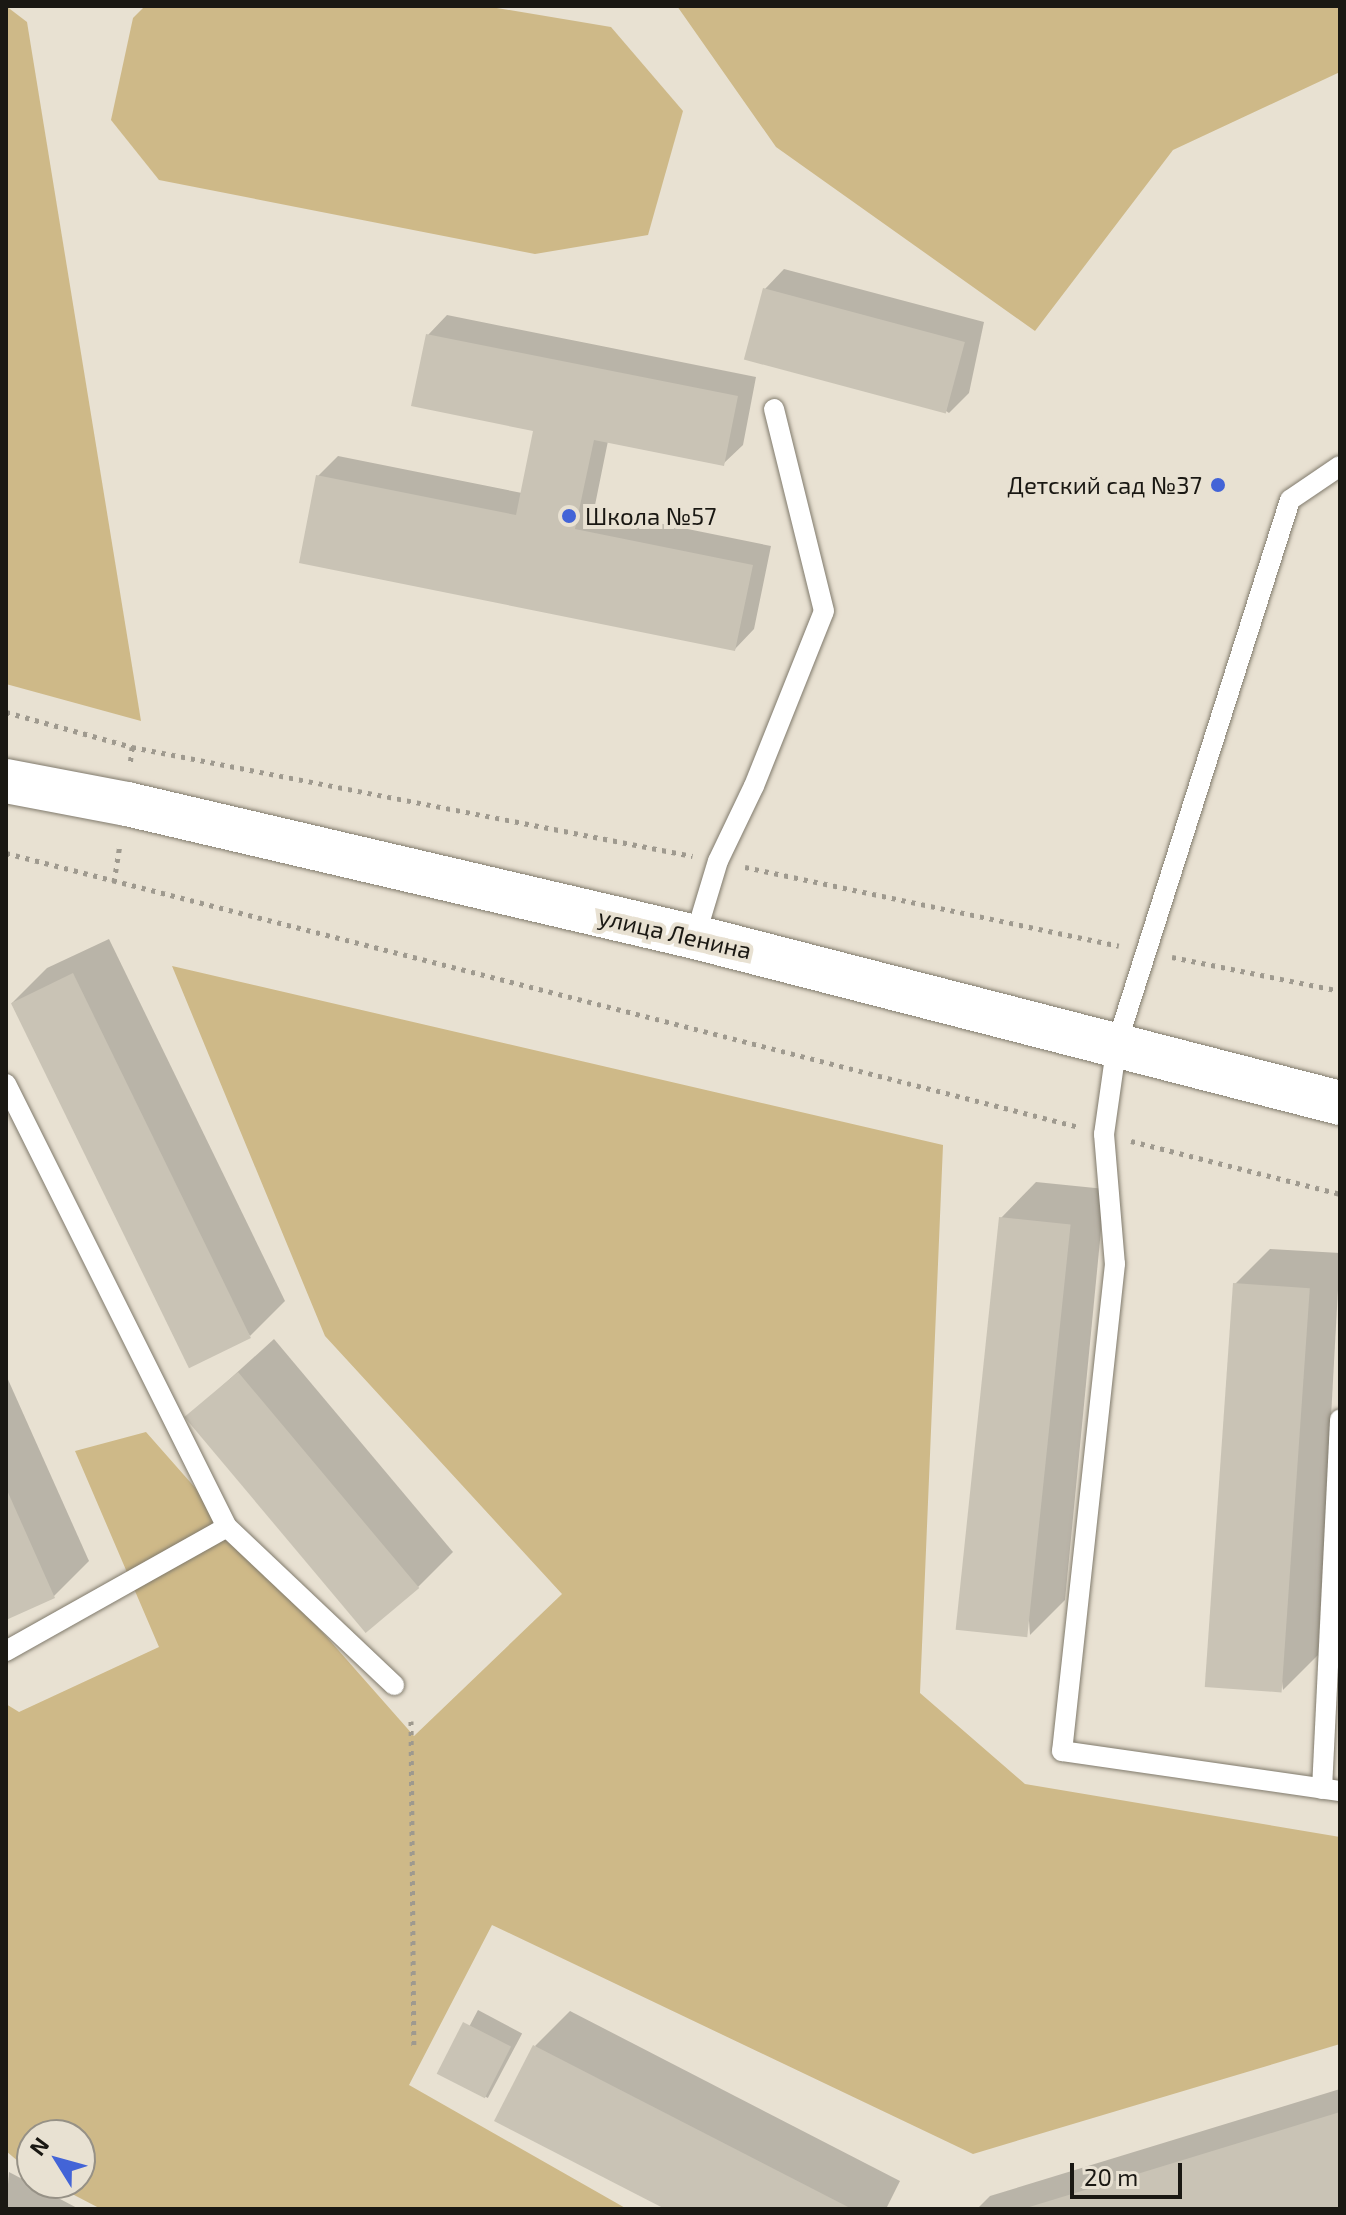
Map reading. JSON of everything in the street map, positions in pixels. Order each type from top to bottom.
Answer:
[{"type":"main road","name":"улица Ленина","points":[[6,781],[127,804],[695,937],[1117,1043],[1340,1103]]},
{"type":"lane","points":[[695,937],[718,861],[754,786],[824,611],[774,409]]},
{"type":"lane","points":[[1340,466],[1290,500],[1117,1043],[1104,1134],[1115,1264],[1062,1751],[1331,1790],[1340,1419]]},
{"type":"lane","points":[[6,1084],[227,1527],[394,1685]]},
{"type":"lane","points":[[6,1651],[227,1527]]},
{"type":"path","points":[[6,853],[1340,1194]]},
{"type":"path","points":[[411,1721],[414,2049]]},
{"type":"shaded area","points":[[6,6],[27,22],[141,721],[6,684]]},
{"type":"shaded area","points":[[145,6],[485,6],[611,27],[683,111],[648,235],[535,254],[159,180],[111,120],[133,18]]},
{"type":"shaded area","points":[[677,6],[1340,6],[1340,72],[1173,150],[1035,331],[776,147]]},
{"type":"shaded area","points":[[172,966],[943,1145],[920,1693],[1025,1784],[1340,1837],[1340,2044],[973,2154],[492,1925],[409,2085],[627,2209],[101,2209],[82,2199],[96,2199],[96,2119],[16,2119],[16,2159],[6,2151],[6,1704],[19,1712],[159,1647],[75,1451],[146,1432],[414,1736],[562,1594],[325,1336]]},
{"type":"building","points":[[763,288],[965,342],[946,414],[744,359]]},
{"type":"building","points":[[426,334],[738,396],[724,466],[594,440],[575,529],[753,565],[735,651],[299,563],[316,475],[516,515],[533,431],[411,406]]},
{"type":"building","points":[[73,973],[251,1338],[189,1368],[11,1003]]},
{"type":"building","points":[[999,1217],[1071,1225],[1027,1637],[956,1630]]},
{"type":"building","points":[[1233,1283],[1310,1288],[1282,1692],[1205,1687]]},
{"type":"building","points":[[238,1372],[419,1588],[366,1633],[184,1417]]},
{"type":"building","points":[[6,1488],[55,1598],[6,1620]]},
{"type":"building","points":[[463,2022],[511,2047],[485,2098],[437,2074]]},
{"type":"building","points":[[533,2045],[852,2209],[665,2209],[494,2121]]},
{"type":"building","points":[[1340,2112],[1340,2209],[1026,2209],[1026,2208]]},
{"type":"place","name":"Детский сад №37","points":[[1218,485]]},
{"type":"place","name":"Школа №57","points":[[569,516]]}]
